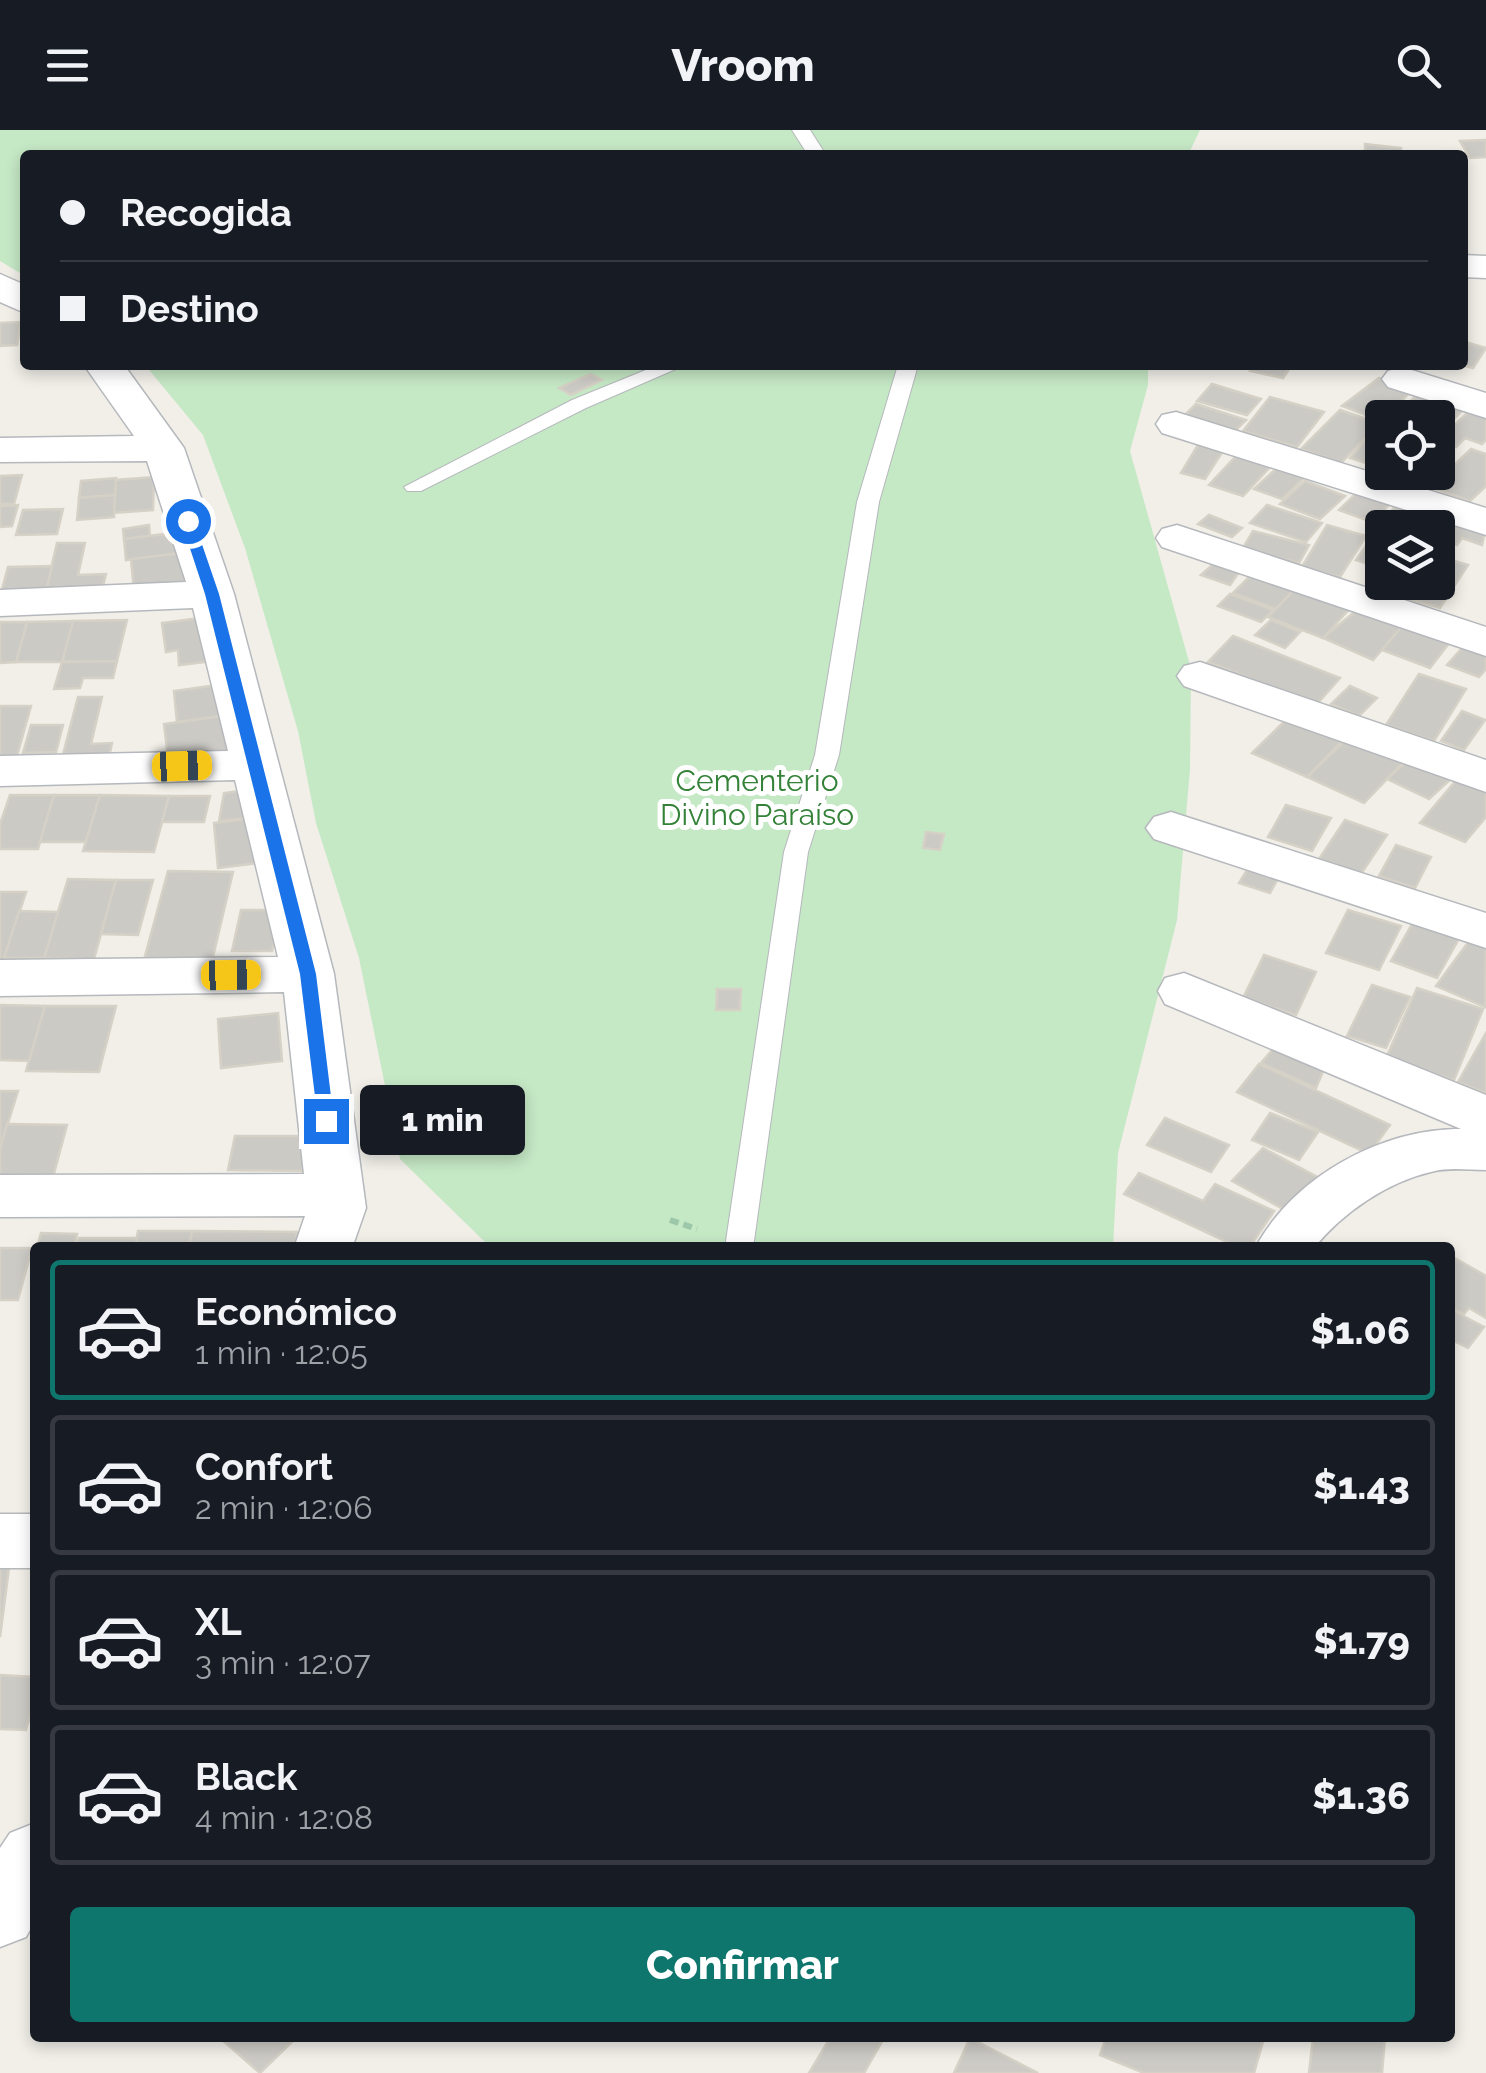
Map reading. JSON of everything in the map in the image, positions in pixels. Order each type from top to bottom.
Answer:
[{"type":"street","points":[[0,1196],[329,1221],[308,974],[212,594],[164,448],[108,370]]},
{"type":"street","points":[[1402,379],[1486,406]]},
{"type":"street","points":[[1176,424],[1486,522]]},
{"type":"street","points":[[0,450],[164,448]]},
{"type":"street","points":[[1177,538],[1486,642]]},
{"type":"street","points":[[0,602],[212,594]]},
{"type":"street","points":[[1200,676],[1486,777]]},
{"type":"street","points":[[0,771],[254,765]]},
{"type":"street","points":[[1171,828],[1486,931]]},
{"type":"street","points":[[0,978],[308,974]]},
{"type":"street","points":[[1184,991],[1486,1117]]},
{"type":"street","points":[[1287,1242],[1292,1229],[1356,1178],[1432,1151],[1486,1149]]},
{"type":"street","points":[[0,1540],[30,1541]]},
{"type":"street","points":[[0,1912],[30,1864]]},
{"type":"lane","points":[[414,486],[579,404],[663,370]]},
{"type":"lane","points":[[740,1241],[796,852],[827,755],[868,502],[907,370]]},
{"type":"green space","points":[[0,130],[1200,130],[1190,150],[20,150],[20,273],[0,261]]},
{"type":"green space","name":"Cementerio Divino Paraíso","points":[[149,370],[1148,370],[1148,385],[1130,451],[1191,669],[1190,769],[1177,920],[1118,1153],[1113,1242],[485,1242],[400,1159],[359,958],[316,823],[298,731],[245,548],[203,435]]},
{"type":"building","points":[[1486,140],[1486,157],[1470,158],[1460,141]]},
{"type":"building","points":[[1365,144],[1401,148],[1401,150],[1365,150]]},
{"type":"building","points":[[20,322],[17,345],[0,346],[0,323]]},
{"type":"building","points":[[1468,343],[1486,348],[1473,368],[1468,367]]},
{"type":"building","points":[[1251,370],[1289,370],[1283,378]]},
{"type":"building","points":[[591,374],[602,380],[571,395],[559,388]]},
{"type":"building","points":[[1379,378],[1413,389],[1402,400],[1365,400],[1365,415],[1342,406]]},
{"type":"building","points":[[1212,384],[1261,399],[1247,415],[1197,401]]},
{"type":"building","points":[[1423,389],[1454,400],[1412,400]]},
{"type":"building","points":[[1270,397],[1324,412],[1297,447],[1243,431]]},
{"type":"building","points":[[1455,400],[1468,405],[1455,418]]},
{"type":"building","points":[[1196,404],[1246,420],[1233,433],[1183,417]]},
{"type":"building","points":[[1474,407],[1486,412],[1486,440],[1482,444],[1465,438],[1455,447],[1455,424]]},
{"type":"building","points":[[1340,410],[1365,418],[1365,438],[1341,463],[1301,449]]},
{"type":"building","points":[[1201,440],[1226,446],[1205,479],[1181,473]]},
{"type":"building","points":[[1365,441],[1365,463],[1350,458]]},
{"type":"building","points":[[1471,449],[1486,454],[1486,486],[1470,501],[1439,490],[1455,490],[1455,464]]},
{"type":"building","points":[[1238,454],[1272,465],[1243,496],[1209,485]]},
{"type":"building","points":[[1278,467],[1306,476],[1282,499],[1254,489]]},
{"type":"building","points":[[22,475],[14,504],[0,504],[0,476]]},
{"type":"building","points":[[154,477],[153,510],[113,513],[116,480]]},
{"type":"building","points":[[116,478],[115,495],[79,498],[81,481]]},
{"type":"building","points":[[1305,481],[1345,496],[1320,519],[1280,504]]},
{"type":"building","points":[[1362,488],[1394,500],[1384,510],[1365,510],[1365,519],[1339,510]]},
{"type":"building","points":[[115,495],[114,517],[77,520],[79,498]]},
{"type":"building","points":[[1400,501],[1427,510],[1392,510]]},
{"type":"building","points":[[18,505],[12,526],[0,527],[0,506]]},
{"type":"building","points":[[1267,505],[1322,523],[1306,542],[1250,523]]},
{"type":"building","points":[[63,509],[57,534],[16,535],[23,510]]},
{"type":"building","points":[[1209,515],[1242,528],[1232,537],[1198,524]]},
{"type":"building","points":[[1455,516],[1486,526],[1482,545],[1462,538],[1457,545]]},
{"type":"building","points":[[149,525],[150,536],[124,539],[123,529]]},
{"type":"building","points":[[1327,525],[1365,536],[1340,577],[1302,567]]},
{"type":"building","points":[[189,531],[191,552],[126,560],[124,539]]},
{"type":"building","points":[[1253,531],[1309,545],[1299,563],[1243,548]]},
{"type":"building","points":[[57,543],[85,543],[78,575],[106,574],[102,590],[46,591]]},
{"type":"building","points":[[1365,547],[1365,563],[1356,560]]},
{"type":"building","points":[[191,552],[196,583],[134,591],[131,559]]},
{"type":"building","points":[[1219,559],[1244,565],[1230,585],[1201,575]]},
{"type":"building","points":[[1455,561],[1468,565],[1455,585]]},
{"type":"building","points":[[52,566],[46,591],[1,593],[8,567]]},
{"type":"building","points":[[1255,571],[1298,586],[1276,609],[1233,593]]},
{"type":"building","points":[[1298,586],[1352,606],[1323,638],[1268,617]]},
{"type":"building","points":[[1230,594],[1273,610],[1261,622],[1218,606]]},
{"type":"building","points":[[1413,600],[1445,600],[1440,608]]},
{"type":"building","points":[[1362,606],[1406,622],[1373,660],[1323,638]]},
{"type":"building","points":[[216,616],[222,660],[179,665],[178,650],[166,652],[162,623]]},
{"type":"building","points":[[1410,617],[1456,634],[1430,668],[1382,650]]},
{"type":"building","points":[[127,620],[117,661],[62,662],[73,621]]},
{"type":"building","points":[[1271,620],[1300,632],[1285,648],[1255,635]]},
{"type":"building","points":[[73,621],[62,662],[16,662],[27,622]]},
{"type":"building","points":[[0,622],[27,622],[16,662],[0,663]]},
{"type":"building","points":[[1233,636],[1340,678],[1317,704],[1208,662]]},
{"type":"building","points":[[1471,638],[1486,643],[1486,669],[1479,677],[1447,665]]},
{"type":"building","points":[[117,661],[113,678],[83,678],[80,688],[54,689],[62,662]]},
{"type":"building","points":[[1419,674],[1466,689],[1434,741],[1386,725]]},
{"type":"building","points":[[218,685],[223,716],[177,722],[174,691]]},
{"type":"building","points":[[1350,686],[1377,698],[1359,716],[1331,704]]},
{"type":"building","points":[[78,697],[102,697],[91,744],[112,743],[107,766],[60,766]]},
{"type":"building","points":[[0,706],[31,706],[15,763],[0,764]]},
{"type":"building","points":[[1462,711],[1485,720],[1464,750],[1441,741]]},
{"type":"building","points":[[229,715],[235,756],[169,766],[164,724]]},
{"type":"building","points":[[1291,715],[1345,738],[1307,777],[1252,753]]},
{"type":"building","points":[[31,725],[63,725],[56,752],[23,753]]},
{"type":"building","points":[[1353,733],[1412,753],[1364,803],[1307,777]]},
{"type":"building","points":[[1414,755],[1456,774],[1429,799],[1387,779]]},
{"type":"building","points":[[1464,771],[1486,780],[1486,817],[1465,842],[1420,823]]},
{"type":"building","points":[[254,789],[248,818],[219,821],[224,793]]},
{"type":"building","points":[[10,795],[54,795],[38,849],[0,849],[0,824]]},
{"type":"building","points":[[54,795],[100,795],[86,842],[40,842]]},
{"type":"building","points":[[100,795],[169,796],[154,852],[83,851]]},
{"type":"building","points":[[169,796],[210,796],[204,822],[162,822]]},
{"type":"building","points":[[1286,805],[1331,818],[1312,851],[1268,837]]},
{"type":"building","points":[[262,817],[267,862],[218,868],[214,823]]},
{"type":"building","points":[[1345,820],[1387,835],[1361,874],[1319,859]]},
{"type":"building","points":[[926,832],[944,834],[940,850],[923,848]]},
{"type":"building","points":[[1396,845],[1431,857],[1415,888],[1379,876]]},
{"type":"building","points":[[1250,865],[1280,875],[1270,893],[1239,883]]},
{"type":"building","points":[[168,871],[233,872],[212,961],[144,960]]},
{"type":"building","points":[[68,879],[116,880],[94,959],[44,958]]},
{"type":"building","points":[[116,880],[153,880],[138,935],[101,934]]},
{"type":"building","points":[[0,892],[26,892],[1,969],[0,969]]},
{"type":"building","points":[[241,910],[281,910],[272,951],[232,951]]},
{"type":"building","points":[[1348,910],[1401,926],[1379,970],[1326,953]]},
{"type":"building","points":[[1420,910],[1466,926],[1437,978],[1391,961]]},
{"type":"building","points":[[19,911],[58,912],[44,958],[4,958]]},
{"type":"building","points":[[1475,933],[1486,936],[1485,1007],[1436,986]]},
{"type":"building","points":[[1264,955],[1316,972],[1296,1015],[1243,998]]},
{"type":"building","points":[[1372,985],[1410,997],[1386,1048],[1347,1036]]},
{"type":"building","points":[[1417,988],[1483,1009],[1454,1080],[1386,1058]]},
{"type":"building","points":[[717,989],[741,989],[740,1010],[716,1010]]},
{"type":"building","points":[[0,1005],[45,1006],[30,1061],[0,1060]]},
{"type":"building","points":[[45,1006],[116,1006],[99,1072],[26,1071]]},
{"type":"building","points":[[278,1013],[282,1061],[221,1068],[218,1019]]},
{"type":"building","points":[[1486,1033],[1486,1093],[1458,1082]]},
{"type":"building","points":[[1278,1043],[1327,1062],[1316,1088],[1261,1063]]},
{"type":"building","points":[[1259,1064],[1390,1125],[1369,1154],[1237,1092]]},
{"type":"building","points":[[0,1091],[18,1091],[0,1149]]},
{"type":"building","points":[[1270,1113],[1318,1132],[1299,1160],[1252,1140]]},
{"type":"building","points":[[1165,1118],[1229,1145],[1211,1172],[1147,1145]]},
{"type":"building","points":[[7,1124],[67,1125],[52,1181],[0,1180],[0,1149]]},
{"type":"building","points":[[235,1136],[307,1136],[302,1171],[228,1170]]},
{"type":"building","points":[[1263,1148],[1336,1187],[1298,1217],[1232,1181]]},
{"type":"building","points":[[1139,1173],[1203,1201],[1215,1184],[1274,1211],[1253,1242],[1227,1242],[1124,1194]]},
{"type":"building","points":[[138,1231],[192,1231],[190,1242],[136,1242]]},
{"type":"building","points":[[192,1231],[297,1232],[296,1242],[190,1242]]},
{"type":"building","points":[[41,1233],[77,1234],[75,1242],[39,1242]]},
{"type":"building","points":[[79,1238],[137,1238],[136,1242],[78,1242]]},
{"type":"building","points":[[0,1248],[30,1248],[18,1300],[0,1300]]},
{"type":"building","points":[[1455,1258],[1486,1276],[1486,1318],[1469,1308],[1464,1314],[1455,1309]]},
{"type":"building","points":[[1455,1312],[1484,1327],[1468,1348],[1455,1342]]},
{"type":"building","points":[[0,1568],[9,1568],[0,1637]]},
{"type":"building","points":[[0,1675],[30,1677],[26,1730],[0,1729]]},
{"type":"building","points":[[225,2042],[292,2042],[260,2073]]},
{"type":"building","points":[[828,2042],[882,2042],[864,2073],[809,2073]]},
{"type":"building","points":[[968,2042],[978,2042],[1038,2073],[954,2073]]},
{"type":"building","points":[[1105,2042],[1263,2042],[1254,2073],[1144,2073],[1100,2055]]},
{"type":"building","points":[[1313,2042],[1385,2042],[1382,2073],[1309,2073]]},
{"type":"route","points":[[188,521],[212,594],[308,974],[326,1121]]}]
